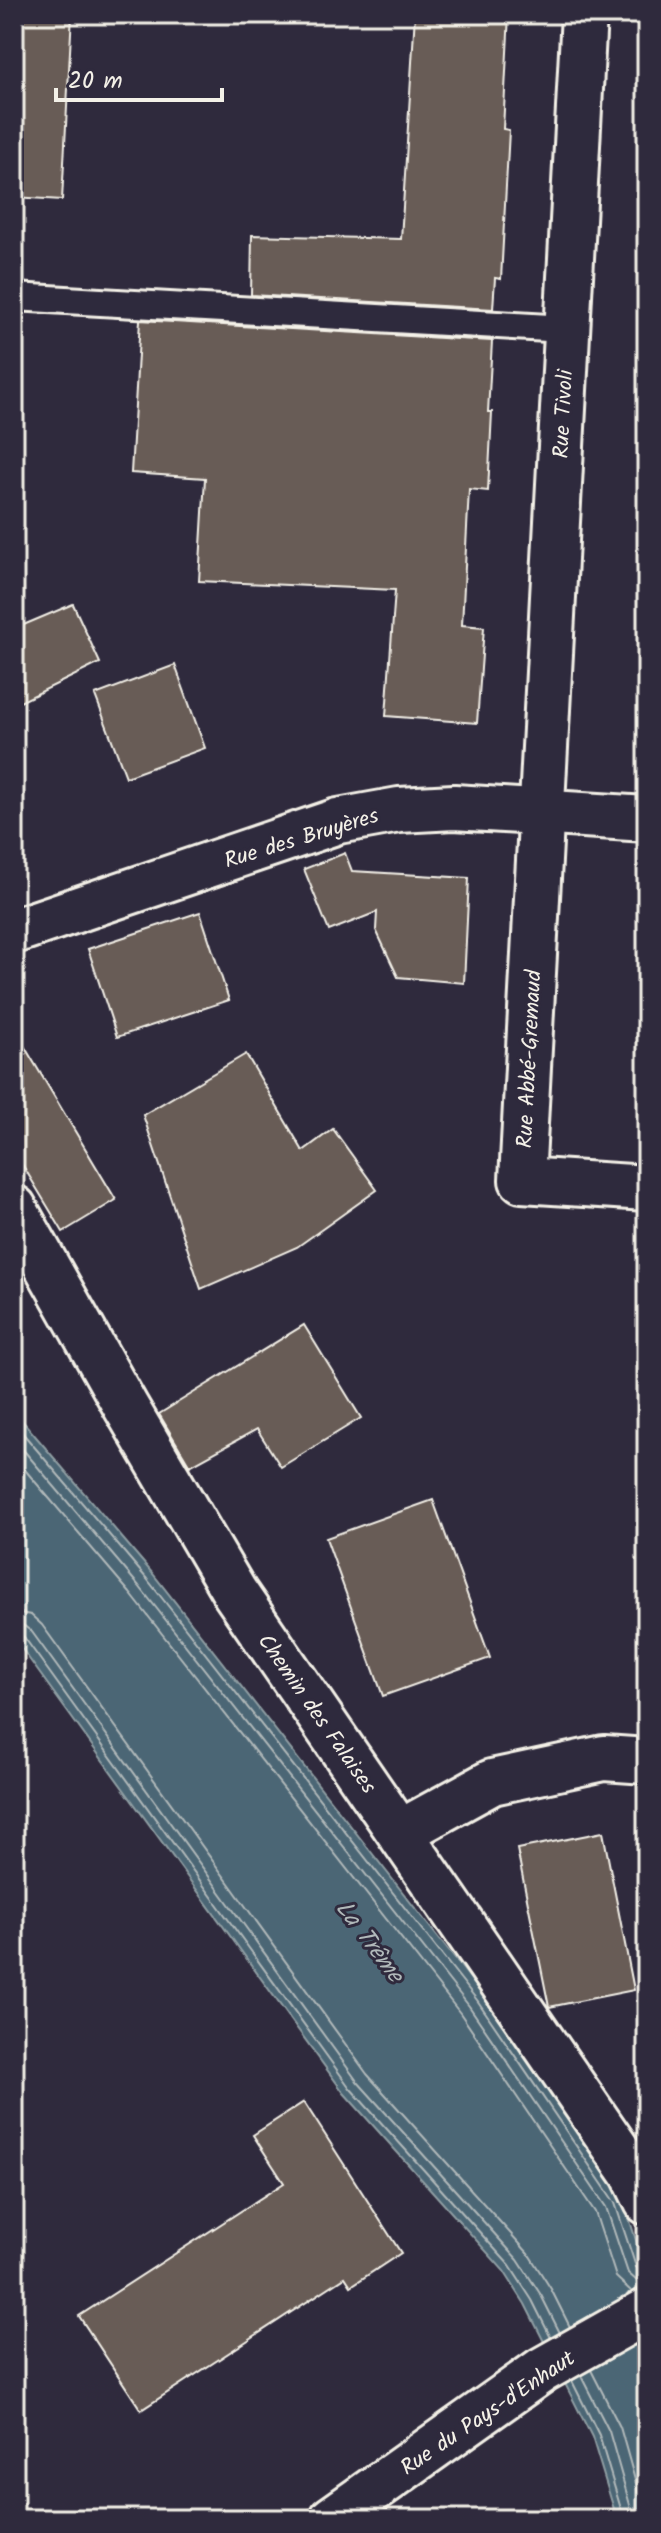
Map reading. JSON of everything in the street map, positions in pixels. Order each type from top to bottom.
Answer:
[{"type":"street","name":"Rue Tivoli","points":[[541,813],[584,14]]},
{"type":"street","name":"Rue des Bruyères","points":[[14,931],[338,821],[368,814],[454,807],[647,819]]},
{"type":"street","name":"Rue Abbé-Gremaud","points":[[541,813],[522,1180],[647,1188]]},
{"type":"street","name":"Chemin des Falaises","points":[[14,1208],[235,1593],[633,2173],[647,2202]]},
{"type":"street","points":[[401,1832],[492,1782],[604,1758],[647,1761]]},
{"type":"street","name":"Rue du Pays-d'Enhaut","points":[[332,2519],[542,2370],[647,2311]]},
{"type":"lane","points":[[14,297],[566,329]]},
{"type":"water","name":"La Trême","points":[[14,1411],[153,1574],[484,1996],[623,2199],[647,2275],[647,2519],[617,2519],[592,2437],[525,2304],[504,2271],[344,2093],[14,1638]]},
{"type":"building","points":[[14,14],[72,14],[62,200],[14,197]]},
{"type":"building","points":[[415,14],[509,14],[503,129],[509,130],[501,279],[495,278],[493,309],[251,295],[252,235],[401,239]]},
{"type":"building","points":[[140,320],[492,341],[488,491],[469,489],[462,625],[484,627],[477,723],[386,716],[395,590],[199,581],[205,478],[131,473]]},
{"type":"building","points":[[73,604],[100,663],[14,705],[14,629]]},
{"type":"building","points":[[175,665],[205,748],[126,777],[95,695]]},
{"type":"building","points":[[345,853],[352,871],[469,878],[464,983],[398,977],[376,930],[377,912],[329,931],[304,869]]},
{"type":"building","points":[[200,912],[229,1000],[117,1037],[88,949]]},
{"type":"building","points":[[14,1029],[116,1200],[63,1232],[14,1151]]},
{"type":"building","points":[[246,1054],[303,1151],[333,1129],[377,1190],[297,1247],[201,1289],[143,1115]]},
{"type":"building","points":[[304,1325],[361,1418],[281,1467],[257,1429],[190,1466],[159,1414]]},
{"type":"building","points":[[433,1500],[490,1658],[383,1696],[326,1538]]},
{"type":"building","points":[[603,1832],[634,1990],[549,2007],[517,1849]]},
{"type":"building","points":[[304,2102],[401,2253],[351,2286],[345,2277],[141,2410],[79,2316],[284,2183],[253,2135]]}]
